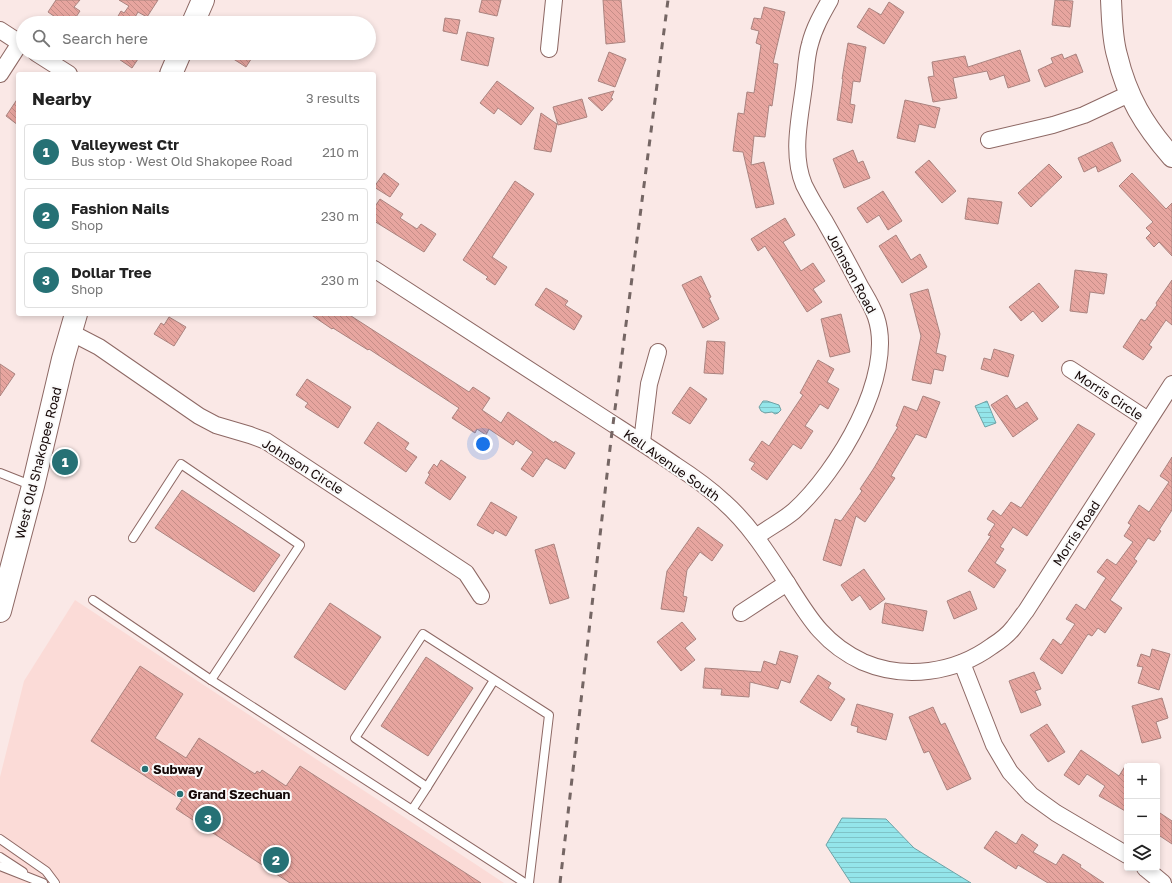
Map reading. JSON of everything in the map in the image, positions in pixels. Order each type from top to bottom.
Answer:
[{"type":"main road","points":[[196,16],[203,0]]},
{"type":"main road","points":[[172,72],[177,60]]},
{"type":"main road","name":"West Old Shakopee Road","points":[[1,600],[33,486],[73,323]]},
{"type":"street","points":[[549,49],[554,0]]},
{"type":"street","name":"Johnson Road","points":[[756,537],[793,511],[820,482],[838,457],[868,401],[877,370],[880,353],[876,317],[854,274],[804,185],[798,165],[797,146],[809,45],[818,21],[830,0]]},
{"type":"street","points":[[1111,0],[1116,54],[1129,94],[1156,140],[1172,157]]},
{"type":"street","points":[[0,30],[16,41]]},
{"type":"street","points":[[0,74],[16,51]]},
{"type":"street","points":[[47,60],[66,72]]},
{"type":"street","points":[[989,140],[1072,119],[1129,94]]},
{"type":"street","name":"Kell Avenue South","points":[[376,270],[642,442],[699,481],[725,502],[747,525],[756,537],[807,615],[823,634],[842,651],[864,662],[888,670],[913,672],[938,670],[962,663]]},
{"type":"street","name":"Johnson Circle","points":[[73,323],[99,347],[199,416],[216,425],[266,441],[466,573],[482,596]]},
{"type":"street","points":[[642,442],[649,384],[658,352]]},
{"type":"street","name":"Morris Circle","points":[[1070,370],[1148,420]]},
{"type":"street","name":"Morris Road","points":[[962,663],[981,654],[998,642],[1013,628],[1172,384]]},
{"type":"street","points":[[741,613],[787,583]]},
{"type":"street","points":[[962,663],[994,745],[1010,772],[1031,795],[1050,809],[1124,853]]},
{"type":"street","points":[[1149,871],[1163,883]]},
{"type":"lane","points":[[134,538],[181,464],[300,545],[211,680]]},
{"type":"lane","points":[[0,473],[33,486]]},
{"type":"lane","points":[[93,600],[211,680],[527,883],[549,715],[423,634],[355,738],[427,787]]},
{"type":"lane","points":[[412,810],[494,680]]},
{"type":"lane","points":[[0,839],[46,871],[55,883]]},
{"type":"lane","points":[[0,857],[40,882]]},
{"type":"lane","points":[[0,866],[40,882]]},
{"type":"shaded area","points":[[75,600],[504,883],[0,883],[0,777],[24,681]]},
{"type":"water","points":[[763,401],[779,405],[781,410],[775,414],[772,412],[765,413],[761,411],[759,407]]},
{"type":"water","points":[[987,401],[996,423],[985,427],[975,406]]},
{"type":"water","points":[[842,818],[886,819],[914,848],[971,883],[851,883],[826,845]]},
{"type":"building","points":[[56,0],[80,0],[74,7],[80,11],[77,16],[54,16],[48,12]]},
{"type":"building","points":[[119,0],[158,0],[148,16],[138,12],[136,16],[118,16],[121,11],[124,13],[129,6]]},
{"type":"building","points":[[482,0],[501,0],[497,16],[479,12]]},
{"type":"building","points":[[603,0],[621,0],[625,42],[606,44]]},
{"type":"building","points":[[1055,0],[1073,1],[1070,27],[1052,25]]},
{"type":"building","points":[[889,2],[904,12],[884,44],[857,27],[869,8],[881,15]]},
{"type":"building","points":[[764,7],[785,12],[773,63],[778,64],[772,106],[769,105],[765,137],[754,136],[751,165],[764,162],[774,204],[756,208],[743,152],[733,151],[738,113],[744,114],[747,92],[754,93],[761,45],[756,43],[759,31],[751,29],[754,18],[761,19]]},
{"type":"building","points":[[445,18],[460,20],[457,34],[443,31]]},
{"type":"building","points":[[467,32],[494,38],[488,66],[461,60]]},
{"type":"building","points":[[848,43],[866,47],[860,82],[853,81],[850,104],[855,105],[852,123],[837,120]]},
{"type":"building","points":[[1020,50],[1030,81],[1008,88],[1004,75],[990,80],[987,71],[953,78],[957,98],[933,102],[928,77],[934,76],[932,62],[965,56],[968,67]]},
{"type":"building","points":[[609,52],[626,59],[615,87],[598,81]]},
{"type":"building","points":[[1062,54],[1064,59],[1076,54],[1083,72],[1045,87],[1038,70],[1053,63],[1051,58]]},
{"type":"building","points":[[120,60],[137,60],[132,68]]},
{"type":"building","points":[[235,60],[250,60],[246,67]]},
{"type":"building","points":[[497,81],[534,108],[521,125],[498,108],[494,114],[480,103]]},
{"type":"building","points":[[614,91],[611,98],[613,99],[602,111],[588,98]]},
{"type":"building","points":[[582,99],[587,117],[558,125],[553,107]]},
{"type":"building","points":[[905,100],[940,108],[935,128],[919,124],[915,142],[897,138]]},
{"type":"building","points":[[16,101],[16,124],[6,116]]},
{"type":"building","points":[[541,113],[557,124],[551,152],[534,149]]},
{"type":"building","points":[[1112,142],[1121,161],[1098,172],[1096,166],[1084,172],[1078,158]]},
{"type":"building","points":[[853,150],[858,163],[863,161],[870,178],[844,188],[833,159]]},
{"type":"building","points":[[929,160],[956,191],[942,203],[915,172]]},
{"type":"building","points":[[1049,164],[1062,177],[1031,207],[1018,193]]},
{"type":"building","points":[[384,173],[399,184],[390,197],[376,188],[376,184]]},
{"type":"building","points":[[1132,173],[1166,209],[1172,203],[1172,256],[1159,242],[1154,247],[1146,238],[1151,233],[1146,228],[1153,222],[1119,186]]},
{"type":"building","points":[[515,181],[534,194],[492,257],[507,267],[495,285],[486,279],[488,277],[463,260]]},
{"type":"building","points":[[883,191],[902,221],[888,230],[879,215],[867,223],[857,208]]},
{"type":"building","points":[[968,198],[1002,202],[998,224],[965,219]]},
{"type":"building","points":[[380,199],[403,214],[400,218],[417,229],[421,224],[436,234],[424,252],[376,222],[376,205]]},
{"type":"building","points":[[785,218],[795,235],[783,242],[801,271],[813,263],[825,281],[813,289],[822,302],[807,312],[765,246],[758,251],[751,239]]},
{"type":"building","points":[[896,235],[911,260],[920,254],[927,267],[902,283],[879,246]]},
{"type":"building","points":[[1075,270],[1107,274],[1104,294],[1090,292],[1087,313],[1070,311]]},
{"type":"building","points":[[701,276],[719,319],[703,328],[682,285]]},
{"type":"building","points":[[1172,280],[1172,325],[1166,320],[1149,345],[1152,347],[1143,360],[1123,347],[1141,319],[1145,321],[1157,305],[1156,303]]},
{"type":"building","points":[[1039,283],[1059,307],[1042,322],[1033,311],[1021,321],[1009,307]]},
{"type":"building","points":[[546,288],[568,301],[565,305],[582,316],[574,330],[535,305]]},
{"type":"building","points":[[928,289],[940,334],[936,353],[946,356],[943,371],[934,369],[931,384],[912,380],[921,336],[910,294]]},
{"type":"building","points":[[841,314],[850,352],[830,357],[821,319]]},
{"type":"building","points":[[313,316],[351,316],[469,392],[473,387],[490,398],[482,410],[501,423],[508,412],[554,443],[555,441],[575,453],[565,469],[546,458],[533,477],[521,469],[533,452],[516,440],[513,445],[489,429],[486,435],[477,429],[475,433],[452,418],[459,408],[369,349],[368,350],[333,328],[332,329]]},
{"type":"building","points":[[169,317],[186,327],[174,346],[154,334],[161,323],[164,325]]},
{"type":"building","points":[[707,341],[725,342],[723,374],[704,373]]},
{"type":"building","points":[[994,349],[1014,355],[1008,377],[981,369],[984,358],[991,360]]},
{"type":"building","points":[[818,360],[834,369],[827,382],[839,389],[828,409],[820,404],[805,426],[813,431],[801,449],[793,444],[767,480],[751,469],[755,463],[749,460],[762,441],[769,446],[803,395],[800,393]]},
{"type":"building","points":[[0,364],[15,374],[0,396]]},
{"type":"building","points":[[307,379],[351,407],[338,428],[305,407],[308,403],[296,395]]},
{"type":"building","points":[[690,387],[707,399],[690,424],[672,413]]},
{"type":"building","points":[[1007,395],[1016,409],[1027,402],[1038,419],[1013,437],[991,405]]},
{"type":"building","points":[[923,396],[940,402],[926,438],[916,434],[891,476],[895,478],[865,522],[856,516],[841,566],[823,560],[835,519],[841,521],[862,491],[860,489],[898,427],[896,426],[904,406],[917,411]]},
{"type":"building","points":[[378,422],[409,443],[405,449],[417,457],[406,472],[364,443]]},
{"type":"building","points":[[1078,424],[1095,434],[1027,536],[1013,527],[1000,547],[1004,549],[995,563],[1006,570],[994,588],[968,571],[991,536],[988,535],[995,524],[987,519],[993,510],[1001,516],[1011,502],[1021,508]]},
{"type":"building","points":[[1172,457],[1172,510],[1154,541],[1148,538],[1134,559],[1137,561],[1110,600],[1122,608],[1105,633],[1098,628],[1092,636],[1088,634],[1062,674],[1040,659],[1053,639],[1061,645],[1075,624],[1066,619],[1076,604],[1085,610],[1106,578],[1097,572],[1107,559],[1116,565],[1133,542],[1124,536],[1131,525],[1128,523],[1139,505],[1149,512],[1169,482],[1160,476]]},
{"type":"building","points":[[441,460],[466,477],[450,500],[425,483],[430,474],[428,473],[434,464],[437,467]]},
{"type":"building","points":[[182,490],[280,555],[254,592],[155,528]]},
{"type":"building","points":[[491,502],[517,517],[506,536],[495,530],[493,534],[477,525]]},
{"type":"building","points":[[698,527],[723,545],[712,561],[700,552],[687,570],[683,596],[687,597],[684,612],[661,609],[667,571]]},
{"type":"building","points":[[554,544],[569,598],[550,604],[535,550]]},
{"type":"building","points":[[864,569],[885,599],[870,610],[860,595],[852,601],[841,585]]},
{"type":"building","points":[[970,591],[977,609],[954,619],[947,601]]},
{"type":"building","points":[[330,603],[381,637],[345,690],[294,657]]},
{"type":"building","points":[[885,603],[927,611],[923,631],[882,623]]},
{"type":"building","points":[[682,622],[696,639],[685,648],[695,660],[681,671],[657,642]]},
{"type":"building","points":[[1152,649],[1170,654],[1159,690],[1138,683],[1143,667],[1137,666],[1141,654],[1150,657]]},
{"type":"building","points":[[780,651],[798,656],[790,683],[781,680],[778,689],[750,682],[749,697],[721,695],[722,689],[703,688],[705,668],[761,672],[764,661],[776,665]]},
{"type":"building","points":[[426,657],[473,688],[428,756],[381,726]]},
{"type":"building","points":[[140,666],[183,694],[155,738],[186,758],[199,738],[255,774],[257,771],[260,773],[262,770],[286,786],[300,766],[481,883],[290,883],[176,809],[182,800],[91,741]]},
{"type":"building","points":[[1034,672],[1041,689],[1035,691],[1041,705],[1021,713],[1009,681]]},
{"type":"building","points":[[818,675],[831,683],[828,688],[845,699],[831,721],[800,702]]},
{"type":"building","points":[[1162,698],[1168,718],[1156,722],[1161,738],[1142,743],[1132,706]]},
{"type":"building","points":[[857,704],[893,714],[886,740],[857,732],[858,727],[851,725]]},
{"type":"building","points":[[933,707],[941,725],[945,723],[971,779],[947,790],[929,751],[924,753],[909,717]]},
{"type":"building","points":[[1047,724],[1065,752],[1048,762],[1030,735]]},
{"type":"building","points":[[1081,750],[1119,776],[1124,768],[1124,810],[1099,796],[1105,786],[1087,774],[1079,785],[1064,775]]},
{"type":"building","points":[[1160,813],[1172,821],[1172,844],[1160,836]]},
{"type":"building","points":[[996,831],[1016,844],[1022,834],[1038,845],[1033,852],[1056,865],[1063,854],[1081,865],[1080,867],[1104,883],[1048,883],[1018,865],[1016,869],[984,848]]},
{"type":"railway","points":[[560,883],[611,440],[668,0]]},
{"type":"place","name":"Valleywest Ctr","points":[[65,462]]},
{"type":"place","name":"Subway","points":[[145,769]]},
{"type":"place","name":"Grand Szechuan","points":[[180,794]]},
{"type":"place","name":"Dollar Tree","points":[[208,819]]},
{"type":"place","name":"Fashion Nails","points":[[276,860]]}]
